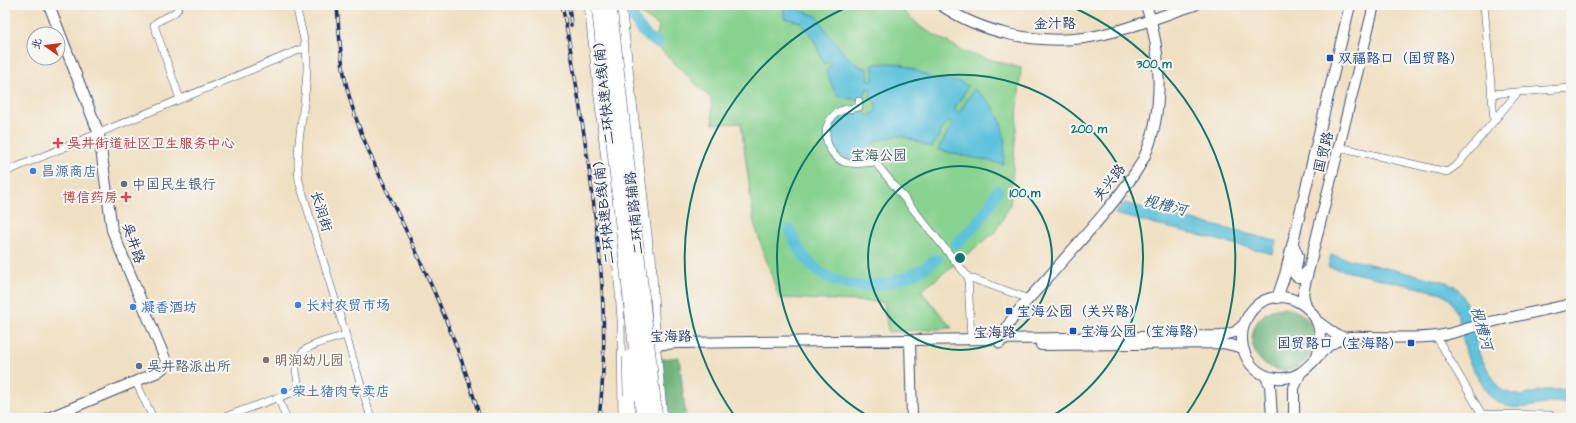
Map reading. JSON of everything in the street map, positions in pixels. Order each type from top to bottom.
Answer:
[{"type":"highway","points":[[597,5],[602,32]]},
{"type":"highway","name":"二环快速B线(南)","points":[[597,5],[643,418]]},
{"type":"highway","name":"二环快速A线(南)","points":[[610,5],[656,418]]},
{"type":"highway","points":[[614,5],[625,48]]},
{"type":"highway","points":[[619,5],[646,244],[649,347]]},
{"type":"highway","points":[[626,268],[631,418]]},
{"type":"main road","name":"吴井路","points":[[48,418],[158,372],[165,366],[166,361],[112,230],[99,134],[49,5]]},
{"type":"main road","name":"金汁路","points":[[941,5],[963,18],[983,27],[1039,39],[1084,38],[1109,32],[1195,5]]},
{"type":"main road","name":"关兴路","points":[[1001,342],[1008,325],[1136,172],[1148,146],[1159,98],[1158,67],[1151,19],[1146,5]]},
{"type":"main road","name":"国贸路","points":[[1277,298],[1293,244],[1350,5]]},
{"type":"main road","name":"国贸路","points":[[1306,306],[1303,294],[1308,269],[1374,5]]},
{"type":"main road","points":[[1293,244],[1298,256],[1295,274],[1298,277],[1302,277],[1308,269]]},
{"type":"main road","points":[[1316,358],[1320,348],[1321,337],[1314,314],[1306,306],[1297,301],[1277,298],[1266,301],[1256,307],[1248,315],[1243,325],[1241,339],[1247,359],[1255,368],[1265,375],[1277,378],[1288,378],[1300,374],[1309,367],[1328,346],[1345,338]]},
{"type":"main road","points":[[1317,321],[1335,334],[1345,338],[1436,336],[1571,304]]},
{"type":"main road","name":"宝海路","points":[[649,347],[910,344],[1221,336],[1235,332],[1243,325]]},
{"type":"main road","name":"宝海路","points":[[910,344],[971,339],[1001,342],[1222,343],[1243,348]]},
{"type":"main road","points":[[910,344],[912,418]]},
{"type":"main road","points":[[1294,418],[1294,388],[1300,374]]},
{"type":"main road","points":[[1265,375],[1270,385],[1272,418]]},
{"type":"street","points":[[179,5],[178,10],[175,13],[157,21],[154,26],[180,99]]},
{"type":"street","name":"长润街","points":[[296,5],[306,47],[307,64],[298,154],[299,181],[371,418]]},
{"type":"street","name":"二环南路辅路","points":[[588,5],[618,279],[622,418]]},
{"type":"street","name":"二环南路辅路","points":[[624,5],[651,243],[649,347],[664,418]]},
{"type":"street","points":[[1484,5],[1494,120]]},
{"type":"street","points":[[5,172],[306,47]]},
{"type":"street","points":[[1491,94],[1571,88]]},
{"type":"street","points":[[1338,147],[1447,172],[1458,164],[1518,92]]},
{"type":"street","points":[[860,101],[859,107],[840,111],[832,118],[826,132],[826,139],[835,156],[844,162],[855,164],[875,162],[968,277],[1029,299]]},
{"type":"street","points":[[968,277],[971,339]]},
{"type":"street","points":[[222,418],[279,399],[298,389],[295,365],[300,353],[304,350],[346,335]]},
{"type":"street","points":[[1436,336],[1484,416],[1550,415]]},
{"type":"street","points":[[621,350],[649,347]]},
{"type":"street","points":[[136,382],[153,418]]},
{"type":"street","points":[[279,399],[286,418]]},
{"type":"green space","name":"宝海公园","points":[[639,5],[897,5],[922,28],[967,53],[1021,68],[1010,206],[995,232],[921,291],[952,328],[888,332],[884,302],[779,298],[754,223],[741,123],[713,124],[711,99],[655,44],[659,26],[640,13]]},
{"type":"green space","points":[[1277,308],[1289,308],[1305,317],[1312,327],[1314,339],[1312,351],[1305,361],[1289,370],[1277,370],[1266,365],[1257,356],[1252,345],[1252,333],[1257,322],[1266,313]]},
{"type":"green space","points":[[679,357],[686,418],[665,418],[662,359]]},
{"type":"water","points":[[784,5],[817,16],[832,39],[846,55],[853,62],[868,69],[869,80],[873,80],[873,64],[890,63],[901,64],[935,79],[960,82],[968,86],[954,110],[959,113],[974,89],[991,104],[1000,122],[1004,142],[1003,164],[938,150],[953,123],[948,120],[932,147],[909,138],[894,136],[879,140],[857,158],[846,158],[838,153],[831,145],[829,137],[830,128],[835,120],[850,110],[859,111],[868,116],[876,112],[876,103],[870,97],[871,89],[867,88],[865,95],[861,99],[845,98],[836,93],[826,69],[831,67],[829,62],[824,64],[814,40],[801,22],[784,18]]},
{"type":"water","points":[[1124,203],[1276,241],[1273,254],[1115,214]]},
{"type":"water","points":[[1331,255],[1446,282],[1455,286],[1462,294],[1466,303],[1480,356],[1497,385],[1503,391],[1521,396],[1544,390],[1571,390],[1571,404],[1562,402],[1519,408],[1502,404],[1495,400],[1488,393],[1469,362],[1460,322],[1453,305],[1448,298],[1442,293],[1328,267]]},
{"type":"waterway","points":[[629,5],[639,27],[646,35],[657,43]]},
{"type":"waterway","points":[[956,244],[980,220],[997,190]]},
{"type":"waterway","points":[[790,230],[799,249],[810,264],[824,275],[839,282],[855,285],[873,285],[892,282],[911,275],[937,259]]},
{"type":"railway","points":[[337,5],[344,71],[354,112],[368,150],[441,307],[466,373],[480,418]]},
{"type":"railway","points":[[562,5],[588,161],[600,257],[604,321],[604,353],[599,418]]},
{"type":"railway","points":[[569,5],[571,25]]},
{"type":"place","name":"双福路口（国贸路）","points":[[1330,58]]},
{"type":"place","name":"吴井街道社区卫生服务中心","points":[[58,143]]},
{"type":"place","name":"昌源商店","points":[[33,171]]},
{"type":"place","name":"中国民生银行","points":[[124,184]]},
{"type":"place","name":"博信药房","points":[[126,197]]},
{"type":"place","name":"长村农贸市场","points":[[298,305]]},
{"type":"place","name":"凝香酒坊","points":[[133,307]]},
{"type":"place","name":"宝海公园（关兴路）","points":[[1009,311]]},
{"type":"place","name":"宝海公园（宝海路）","points":[[1073,331]]},
{"type":"place","name":"国贸路口（宝海路）","points":[[1411,343]]},
{"type":"place","name":"明润幼儿园","points":[[266,360]]},
{"type":"place","name":"吴井路派出所","points":[[139,366]]},
{"type":"place","name":"荣土猪肉专卖店","points":[[284,391]]},
{"type":"water label","name":"枧槽河","points":[[1165,205]]},
{"type":"water label","name":"枧槽河","points":[[1482,328]]}]
